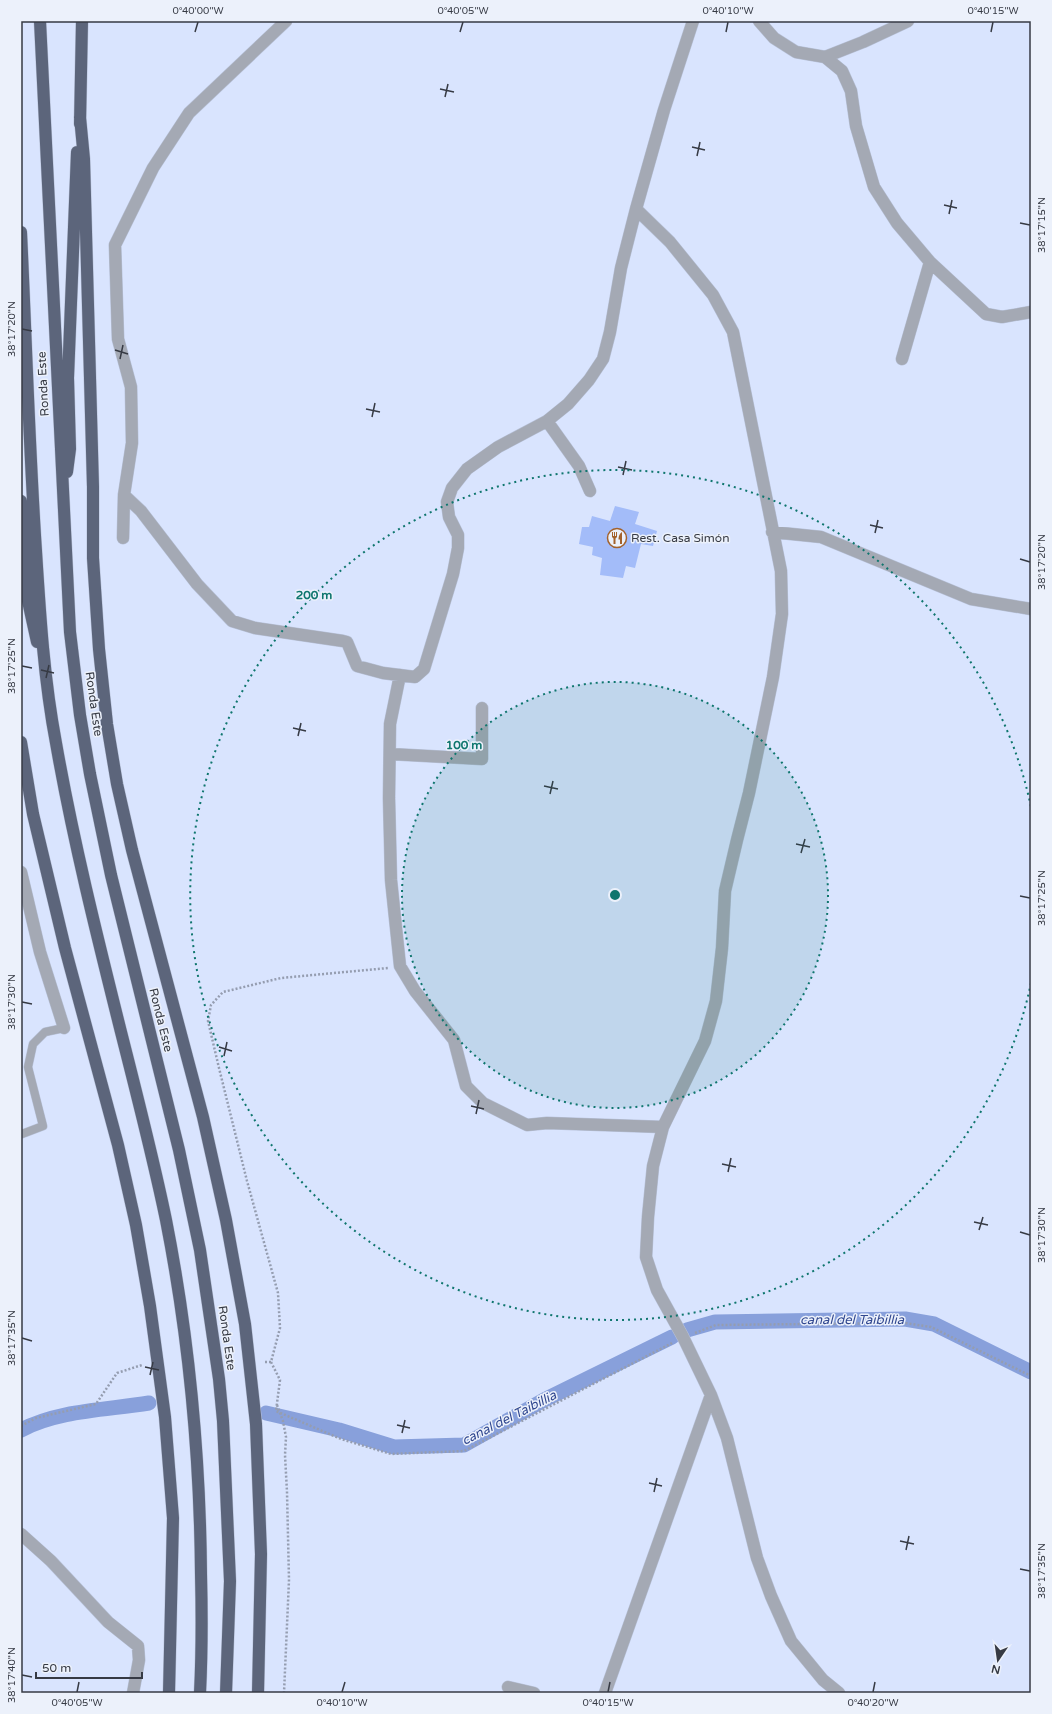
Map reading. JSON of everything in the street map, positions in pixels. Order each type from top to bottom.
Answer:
[{"type":"highway","name":"Ronda Este","points":[[40,21],[70,632],[80,715],[90,774],[111,875],[189,1196],[200,1250],[219,1378],[223,1421],[230,1581],[226,1693]]},
{"type":"highway","points":[[63,502],[70,449],[68,370],[76,167],[80,116],[82,21]]},
{"type":"highway","points":[[80,116],[84,159],[93,488],[93,558],[99,649],[107,724],[117,784],[132,850],[153,934],[203,1117],[226,1220],[245,1324],[256,1424],[261,1554],[258,1693]]},
{"type":"highway","name":"Ronda Este","points":[[21,232],[33,504],[39,598],[55,737],[72,831],[98,943],[146,1129],[166,1220],[179,1293],[191,1379],[200,1502],[202,1653],[200,1693]]},
{"type":"highway","points":[[21,501],[28,601],[49,692]]},
{"type":"highway","points":[[21,742],[32,814],[65,948],[118,1145],[136,1225],[150,1306],[165,1417],[173,1518],[169,1693]]},
{"type":"street","points":[[123,538],[124,495],[132,443],[131,387],[118,339],[114,244],[154,168],[188,113],[286,21]]},
{"type":"street","points":[[124,495],[141,511],[197,584],[232,621],[255,628],[347,642],[357,666],[382,673],[415,677],[424,670],[453,574],[458,548],[458,535],[449,517],[447,502],[452,488],[467,469],[473,464],[498,447],[547,420],[568,404],[589,380],[603,359],[610,332],[621,268],[636,210],[664,110],[693,21]]},
{"type":"street","points":[[759,21],[774,38],[796,52],[825,57],[842,71],[851,91],[856,126],[874,187],[897,223],[930,262],[986,314],[1002,317],[1031,312]]},
{"type":"street","points":[[825,57],[863,42],[908,21]]},
{"type":"street","points":[[636,210],[670,242],[713,295],[733,332],[772,532],[782,571],[782,614],[773,677],[726,892],[716,1001],[705,1041],[663,1127],[653,1166],[646,1257],[657,1290],[683,1337],[711,1395],[727,1438],[757,1558],[771,1596],[791,1641],[823,1680],[839,1693]]},
{"type":"street","points":[[902,358],[930,262]]},
{"type":"street","points":[[547,420],[579,466],[590,491]]},
{"type":"street","points":[[772,532],[821,537],[971,599],[1031,609]]},
{"type":"street","points":[[400,675],[390,724],[391,880],[400,966],[415,991],[454,1040],[466,1086],[483,1103],[527,1124],[547,1123],[663,1127]]},
{"type":"street","points":[[390,754],[482,759],[482,708]]},
{"type":"street","points":[[21,872],[40,952],[64,1028]]},
{"type":"street","points":[[605,1693],[711,1395]]},
{"type":"street","points":[[21,1534],[51,1561],[108,1622],[138,1646],[139,1660],[133,1693]]},
{"type":"street","points":[[508,1687],[534,1693]]},
{"type":"lane","points":[[22,1134],[43,1126],[28,1067],[32,1044],[45,1032],[64,1028]]},
{"type":"path","points":[[400,966],[282,978],[223,992],[211,1004],[208,1021],[247,1181],[278,1293],[280,1328],[271,1362],[280,1380],[276,1411],[341,1439],[391,1454],[464,1451],[683,1337],[716,1325],[904,1323],[931,1327],[1031,1376]]},
{"type":"path","points":[[265,1362],[271,1362]]},
{"type":"path","points":[[21,1426],[36,1418],[96,1404],[117,1373],[142,1365]]},
{"type":"path","points":[[277,1404],[283,1421],[286,1437],[284,1455],[287,1492],[289,1580],[284,1693]]},
{"type":"building","name":"Rest. Casa Simón","points":[[615,506],[639,512],[635,524],[657,531],[653,546],[641,544],[635,568],[626,566],[623,578],[600,575],[602,558],[592,555],[593,547],[579,544],[582,527],[589,527],[592,516],[610,521]]},
{"type":"waterway","name":"canal del Taibillia","points":[[687,1330],[715,1322],[905,1319],[934,1324],[1031,1372]]},
{"type":"waterway","name":"canal del Taibillia","points":[[266,1413],[339,1430],[394,1447],[464,1445],[544,1400],[672,1337]]},
{"type":"waterway","name":"canal del Taibillia","points":[[21,1430],[51,1418],[149,1403]]},
{"type":"place","name":"Rest. Casa Simón","points":[[617,538]]}]
